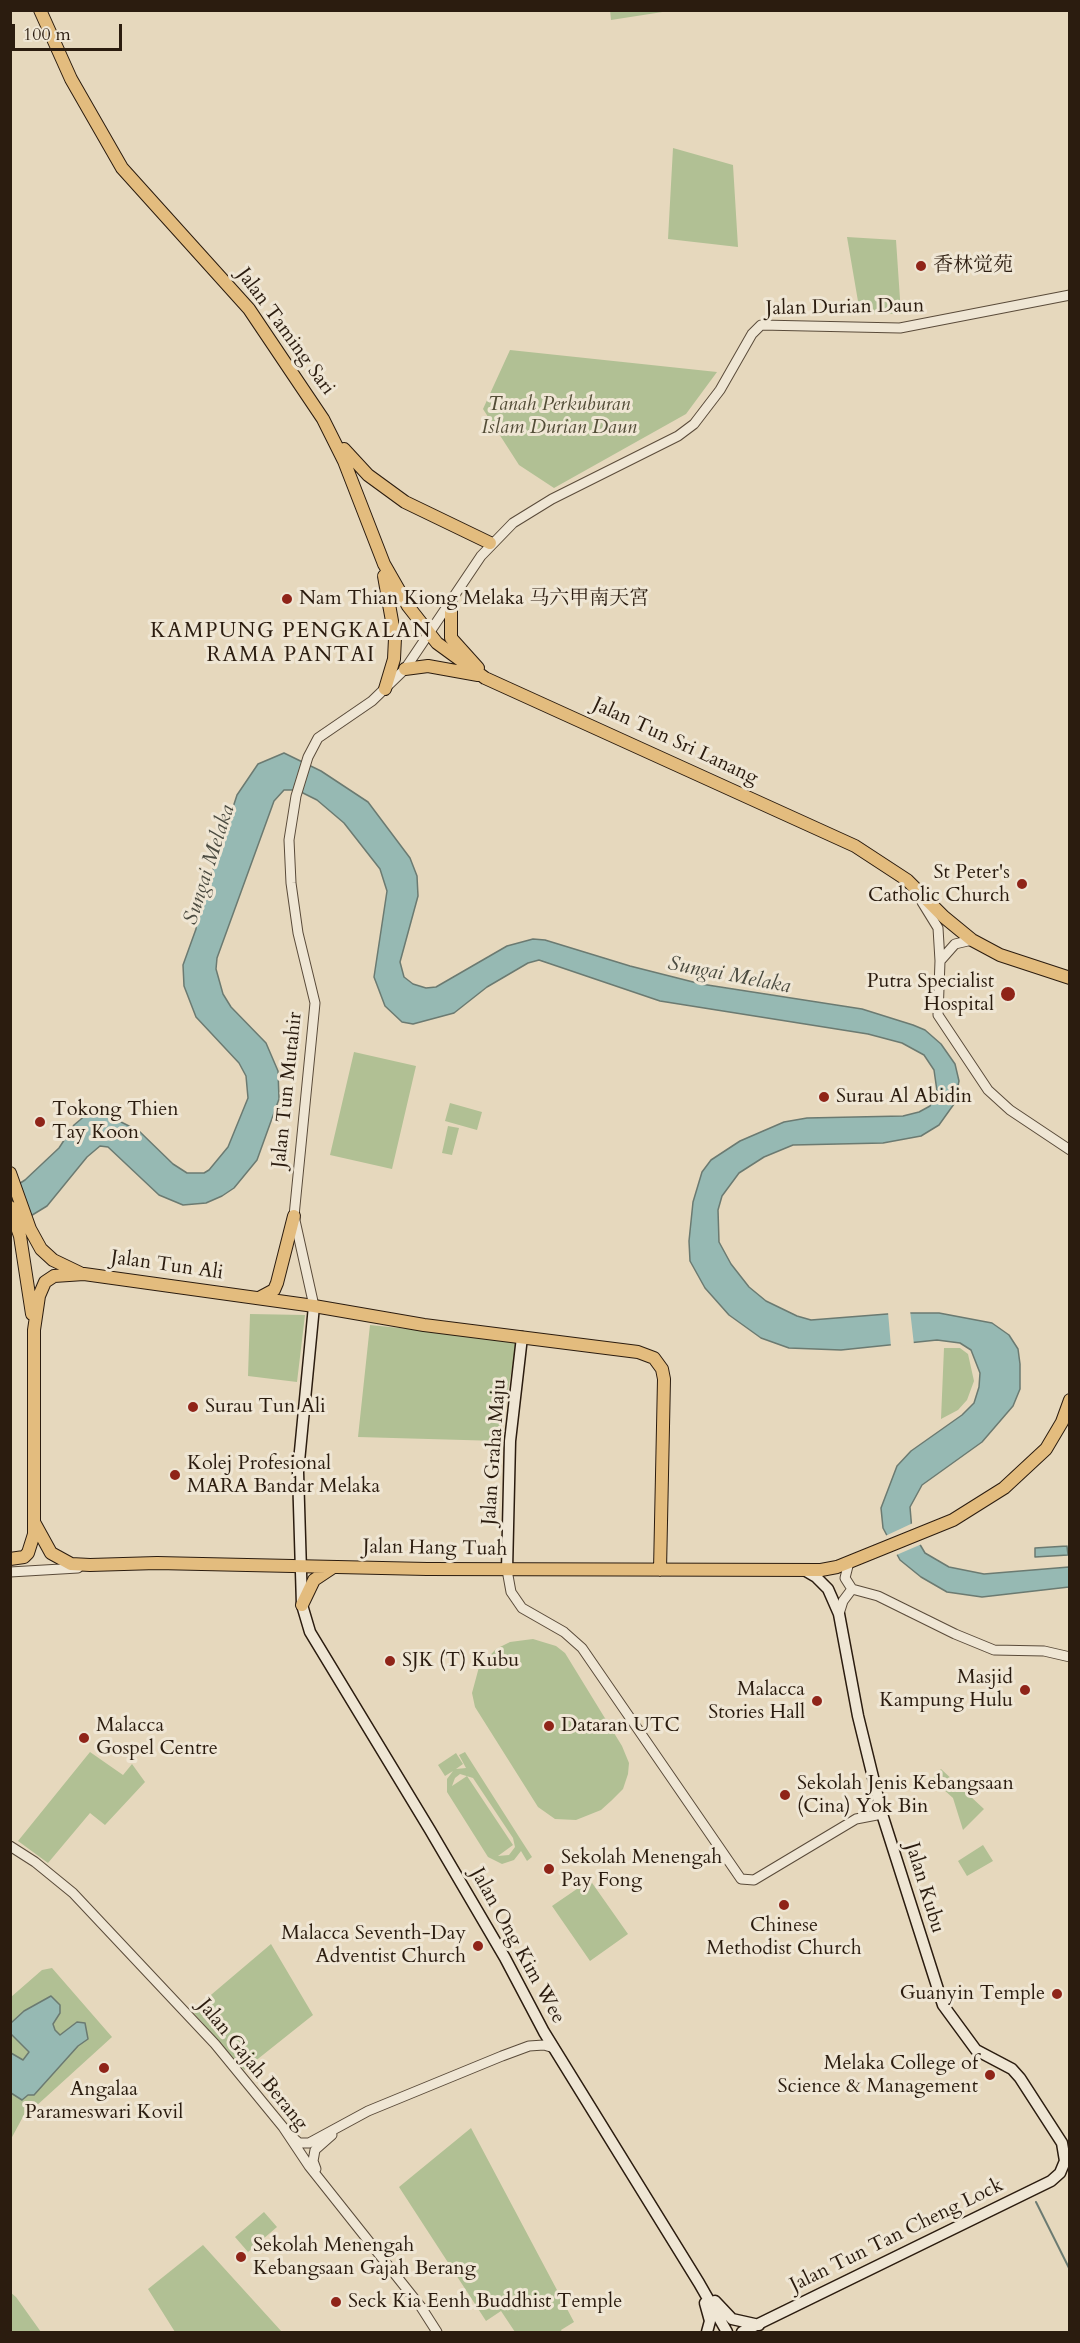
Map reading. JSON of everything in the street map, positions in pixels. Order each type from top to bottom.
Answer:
[{"type":"main road","name":"Jalan Taming Sari","points":[[40,10],[71,79],[122,168],[249,309],[285,360],[330,432],[353,481],[377,549],[398,591],[430,635]]},
{"type":"main road","points":[[330,432],[353,461],[385,489],[422,512],[490,543]]},
{"type":"main road","points":[[377,549],[388,591],[395,638],[394,659],[386,689]]},
{"type":"main road","points":[[451,602],[451,638],[482,677]]},
{"type":"main road","name":"Jalan Tun Sri Lanang","points":[[430,635],[482,677],[850,844],[907,880],[944,917],[972,940],[1000,955],[1070,978]]},
{"type":"main road","points":[[405,669],[428,666],[482,677]]},
{"type":"main road","points":[[11,1174],[25,1233],[34,1330]]},
{"type":"main road","points":[[10,1207],[25,1233],[46,1254],[84,1274]]},
{"type":"main road","points":[[258,1298],[274,1290],[294,1216]]},
{"type":"main road","name":"Jalan Tun Ali","points":[[10,1559],[24,1557],[31,1548],[34,1330],[39,1296],[45,1282],[54,1276],[84,1274],[314,1306],[424,1325],[638,1352],[654,1358],[662,1369],[660,1570]]},
{"type":"main road","name":"Jalan Tun Mutahir","points":[[301,1567],[299,1446],[314,1306]]},
{"type":"main road","name":"Jalan Graha Maju","points":[[507,1570],[510,1441],[522,1337]]},
{"type":"main road","name":"Jalan Hang Tuah","points":[[33,1520],[51,1552],[71,1564],[157,1563],[507,1570],[830,1569],[933,1528],[981,1504],[1022,1474],[1053,1440],[1070,1401]]},
{"type":"main road","name":"Jalan Ong Kim Wee","points":[[301,1567],[302,1605],[310,1632],[430,1830],[554,2048],[727,2332]]},
{"type":"main road","points":[[302,1605],[314,1581],[333,1568]]},
{"type":"main road","name":"Jalan Kubu","points":[[803,1570],[816,1577],[828,1589],[839,1614],[858,1716],[882,1814],[943,2005],[976,2050],[1012,2069],[1020,2078],[1070,2155]]},
{"type":"main road","points":[[1051,2181],[1063,2167],[1065,2155],[1062,2143]]},
{"type":"main road","name":"Jalan Tun Tan Cheng Lock","points":[[742,2332],[755,2329],[1051,2181]]},
{"type":"main road","points":[[699,2283],[726,2314],[755,2329]]},
{"type":"main road","points":[[699,2283],[710,2321],[707,2332]]},
{"type":"street","name":"Jalan Durian Daun","points":[[430,635],[490,543],[529,512],[678,436],[694,424],[720,390],[752,334],[761,325],[900,328],[1070,295]]},
{"type":"street","name":"Jalan Tun Mutahir","points":[[314,1306],[294,1216],[315,1015],[313,990],[298,933],[291,883],[289,833],[296,796],[308,757],[318,738],[386,689],[405,669],[430,635]]},
{"type":"street","points":[[885,866],[916,896],[935,920],[940,961],[938,1015],[977,1076],[1010,1110],[1070,1150]]},
{"type":"street","points":[[940,961],[955,944],[972,940]]},
{"type":"street","points":[[853,1561],[844,1578],[852,1589],[878,1596],[955,1634],[994,1650],[1044,1651],[1070,1656]]},
{"type":"street","points":[[10,1572],[73,1569],[90,1565]]},
{"type":"street","points":[[507,1570],[511,1592],[522,1608],[564,1632],[582,1648],[741,1879],[754,1880],[856,1819],[882,1814]]},
{"type":"street","points":[[839,1614],[852,1589]]},
{"type":"street","name":"Jalan Gajah Berang","points":[[10,1846],[56,1878],[103,1923],[215,2044],[283,2127],[421,2307],[437,2332]]},
{"type":"street","points":[[283,2127],[299,2143],[304,2144],[368,2111],[529,2046],[544,2045],[554,2048]]},
{"type":"street","points":[[327,2186],[315,2166],[313,2156],[315,2150],[339,2127]]},
{"type":"street","name":"Jalan Tun Tan Cheng Lock","points":[[1051,2181],[1070,2174]]},
{"type":"green space","points":[[610,10],[669,10],[669,11],[611,20]]},
{"type":"green space","points":[[673,148],[733,165],[738,247],[668,239]]},
{"type":"green space","points":[[847,237],[896,240],[901,314],[860,313]]},
{"type":"green space","name":"Tanah Perkuburan Islam Durian Daun","points":[[510,350],[717,372],[686,414],[554,488],[519,465],[483,409]]},
{"type":"green space","points":[[354,1052],[416,1066],[392,1169],[330,1155]]},
{"type":"green space","points":[[450,1103],[482,1112],[477,1130],[445,1121]]},
{"type":"green space","points":[[448,1126],[459,1128],[452,1155],[442,1153]]},
{"type":"green space","points":[[250,1314],[305,1315],[297,1382],[248,1376]]},
{"type":"green space","points":[[370,1325],[517,1340],[499,1441],[358,1437]]},
{"type":"green space","points":[[944,1348],[960,1348],[968,1354],[974,1381],[967,1400],[958,1410],[941,1419]]},
{"type":"green space","name":"Dataran UTC","points":[[533,1639],[556,1646],[565,1653],[622,1746],[629,1763],[623,1789],[601,1810],[576,1820],[555,1819],[538,1807],[475,1707],[472,1693],[479,1667],[496,1649],[510,1642]]},
{"type":"green space","points":[[90,1752],[123,1775],[132,1764],[145,1782],[105,1825],[90,1813],[48,1863],[18,1841]]},
{"type":"green space","points":[[465,1752],[532,1857],[527,1861],[521,1851],[514,1860],[502,1864],[488,1857],[447,1792],[447,1779],[453,1771],[445,1776],[438,1765],[456,1753],[463,1764],[456,1769],[466,1768],[459,1755]],"holes":[[[460,1774],[467,1776],[452,1786],[455,1778]],[[467,1776],[473,1778],[513,1838],[515,1847],[509,1855],[498,1856],[513,1845]]]},
{"type":"green space","points":[[941,1769],[984,1809],[963,1830],[953,1798],[932,1779]]},
{"type":"green space","points":[[983,1845],[993,1861],[967,1876],[958,1861]]},
{"type":"green space","points":[[590,1880],[628,1934],[590,1961],[552,1906]]},
{"type":"green space","points":[[271,1944],[313,2015],[244,2070],[192,2011]]},
{"type":"green space","points":[[52,1968],[112,2037],[35,2107],[25,2113],[11,2139],[11,1997],[42,1970]]},
{"type":"green space","points":[[471,2128],[574,2322],[561,2330],[562,2332],[515,2332],[501,2311],[486,2321],[399,2187]]},
{"type":"green space","points":[[264,2212],[277,2227],[248,2252],[235,2237]]},
{"type":"green space","points":[[203,2245],[282,2332],[175,2332],[148,2289]]},
{"type":"green space","points":[[10,2292],[16,2297],[41,2332],[11,2332]]},
{"type":"water","points":[[284,753],[321,771],[368,802],[410,858],[417,876],[418,896],[400,962],[404,977],[413,984],[426,988],[436,987],[507,946],[533,939],[545,940],[630,966],[701,984],[862,1009],[925,1030],[941,1044],[955,1064],[959,1081],[954,1104],[939,1125],[921,1136],[883,1143],[793,1145],[764,1157],[739,1173],[722,1196],[718,1210],[719,1242],[731,1264],[749,1287],[766,1301],[797,1316],[811,1320],[900,1313],[939,1313],[992,1323],[1009,1335],[1018,1349],[1020,1364],[1020,1389],[1013,1406],[982,1442],[922,1485],[910,1507],[912,1531],[925,1553],[949,1567],[984,1574],[1069,1567],[1069,1587],[982,1597],[947,1592],[921,1577],[900,1560],[883,1528],[881,1508],[897,1466],[911,1451],[962,1415],[974,1403],[980,1373],[971,1350],[960,1343],[937,1340],[841,1350],[789,1348],[761,1338],[729,1315],[705,1288],[690,1261],[689,1241],[693,1202],[702,1172],[711,1160],[740,1141],[784,1122],[807,1118],[903,1116],[919,1112],[930,1106],[937,1091],[934,1070],[924,1055],[902,1043],[868,1034],[660,1001],[539,960],[528,963],[487,987],[454,1013],[413,1024],[402,1022],[385,1006],[374,977],[387,891],[380,869],[344,823],[317,800],[297,790],[284,790],[274,801],[217,958],[216,969],[223,994],[231,1007],[266,1043],[278,1071],[279,1099],[257,1160],[234,1188],[222,1196],[206,1203],[183,1205],[159,1195],[108,1147],[100,1146],[87,1157],[47,1206],[11,1228],[11,1189],[25,1180],[59,1148],[74,1125],[87,1114],[107,1115],[139,1131],[173,1164],[187,1173],[204,1173],[209,1170],[228,1147],[248,1098],[246,1076],[239,1063],[196,1017],[184,986],[183,965],[196,929],[197,908],[212,872],[237,795],[258,764]]},
{"type":"water","points":[[1067,1546],[1068,1555],[1035,1557],[1035,1548]]},
{"type":"water","points":[[51,1996],[60,2005],[60,2013],[53,2024],[55,2030],[60,2035],[77,2022],[85,2023],[88,2039],[78,2046],[34,2095],[28,2095],[22,2100],[11,2093],[11,2053],[23,2060],[29,2052],[11,2034],[11,2023],[24,2011]]},
{"type":"pier","points":[[910,1310],[914,1345],[891,1347],[888,1312]]},
{"type":"pier","points":[[913,1523],[922,1544],[894,1556],[883,1537]]},
{"type":"waterway","points":[[1036,2202],[1070,2270]]},
{"type":"place","name":"香林觉苑","points":[[921,266]]},
{"type":"place","name":"Nam Thian Kiong Melaka 马六甲南天宮","points":[[287,599]]},
{"type":"place","name":"St Peter's Catholic Church","points":[[1022,884]]},
{"type":"place","name":"Putra Specialist Hospital","points":[[1008,994]]},
{"type":"place","name":"Surau Al Abidin","points":[[824,1097]]},
{"type":"place","name":"Tokong Thien Tay Koon","points":[[40,1122]]},
{"type":"place","name":"Surau Tun Ali","points":[[193,1407]]},
{"type":"place","name":"Kolej Profesional MARA Bandar Melaka","points":[[175,1475]]},
{"type":"place","name":"SJK (T) Kubu","points":[[390,1661]]},
{"type":"place","name":"Masjid Kampung Hulu","points":[[1025,1690]]},
{"type":"place","name":"Malacca Stories Hall","points":[[817,1701]]},
{"type":"place","name":"Dataran UTC","points":[[549,1726]]},
{"type":"place","name":"Malacca Gospel Centre","points":[[84,1738]]},
{"type":"place","name":"Sekolah Jenis Kebangsaan (Cina) Yok Bin","points":[[785,1795]]},
{"type":"place","name":"Sekolah Menengah Pay Fong","points":[[549,1869]]},
{"type":"place","name":"Chinese Methodist Church","points":[[784,1905]]},
{"type":"place","name":"Malacca Seventh-Day Adventist Church","points":[[478,1946]]},
{"type":"place","name":"Guanyin Temple","points":[[1057,1994]]},
{"type":"place","name":"Angalaa Parameswari Kovil","points":[[104,2068]]},
{"type":"place","name":"Melaka College of Science & Management","points":[[990,2075]]},
{"type":"place","name":"Sekolah Menengah Kebangsaan Gajah Berang","points":[[241,2257]]},
{"type":"place","name":"Seck Kia Eenh Buddhist Temple","points":[[336,2302]]},
{"type":"district","name":"KAMPUNG PENGKALAN RAMA PANTAI","points":[[291,644]]},
{"type":"water label","name":"Sungai Melaka","points":[[210,865]]},
{"type":"water label","name":"Sungai Melaka","points":[[729,976]]}]
